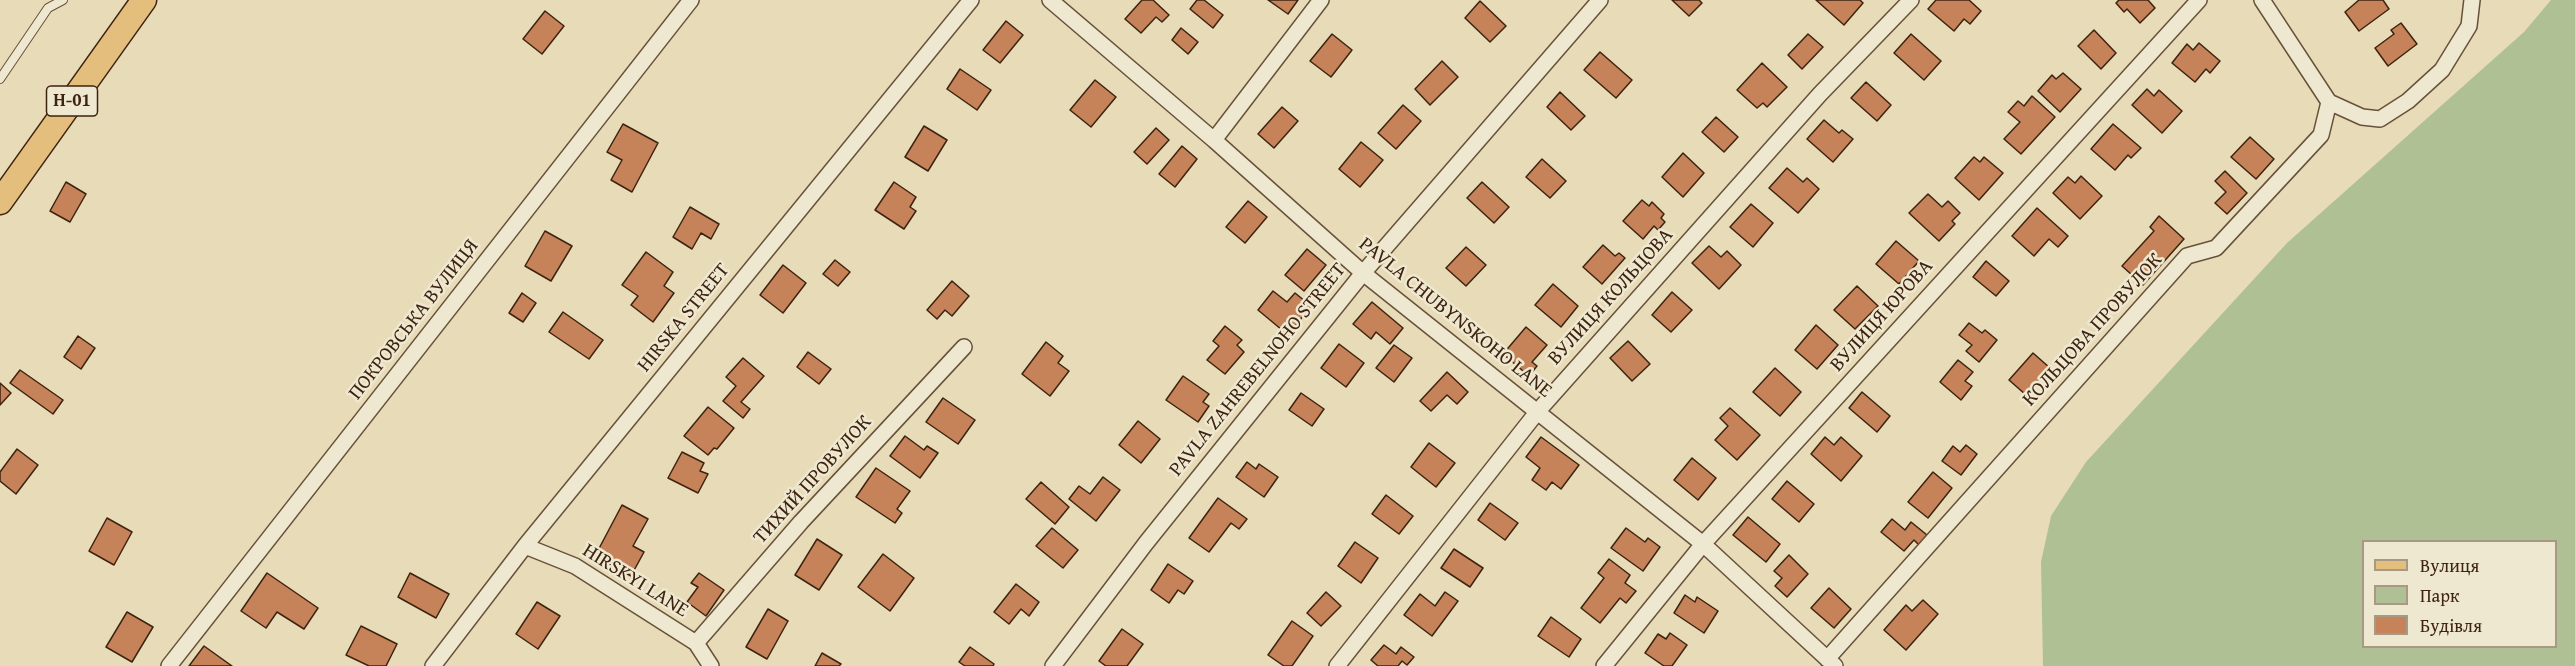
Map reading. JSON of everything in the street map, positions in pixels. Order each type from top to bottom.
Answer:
[{"type":"main road","name":"Н-01","points":[[0,202],[144,0]]},
{"type":"street","name":"ПОКРОВСЬКА ВУЛИЦЯ","points":[[169,666],[691,0]]},
{"type":"street","name":"HIRSKA STREET","points":[[433,666],[525,546],[971,0]]},
{"type":"street","name":"PAVLA CHUBYNSKOHO LANE","points":[[1050,0],[1214,140],[1363,273],[1703,544],[1831,662]]},
{"type":"street","points":[[1214,140],[1321,0]]},
{"type":"street","name":"PAVLA ZAHREBELNOHO STREET","points":[[1053,666],[1146,543],[1363,273],[1600,0]]},
{"type":"street","name":"ВУЛИЦЯ КОЛЬЦОВА","points":[[1337,666],[1538,411],[1820,94],[1911,0]]},
{"type":"street","name":"ВУЛИЦЯ ЮРОВА","points":[[1604,666],[1703,544],[2199,0]]},
{"type":"street","points":[[2262,0],[2329,102],[2362,117],[2380,119],[2408,101],[2442,70],[2469,26],[2472,0]]},
{"type":"street","name":"КОЛЬЦОВА ПРОВУЛОК","points":[[1831,662],[2187,255],[2216,248],[2321,135],[2329,102]]},
{"type":"street","name":"ТИХИЙ ПРОВУЛОК","points":[[696,644],[801,522],[964,347]]},
{"type":"street","name":"HIRSKYI LANE","points":[[525,546],[575,566],[696,644],[711,666]]},
{"type":"lane","points":[[0,79],[48,8],[63,0]]},
{"type":"green space","points":[[2551,0],[2575,0],[2575,666],[2043,666],[2041,562],[2051,516],[2086,462],[2287,243],[2524,32]]},
{"type":"building","points":[[1142,0],[1153,0],[1169,15],[1162,22],[1156,17],[1141,33],[1125,19]]},
{"type":"building","points":[[1197,0],[1204,0],[1223,15],[1213,28],[1190,9]]},
{"type":"building","points":[[1268,0],[1298,0],[1288,14]]},
{"type":"building","points":[[1672,0],[1699,0],[1702,3],[1689,16]]},
{"type":"building","points":[[1816,0],[1860,0],[1863,3],[1844,25]]},
{"type":"building","points":[[1936,0],[1969,0],[1981,11],[1970,24],[1964,19],[1954,31],[1928,9]]},
{"type":"building","points":[[2119,0],[2148,0],[2155,8],[2140,23],[2127,9],[2124,12],[2116,3]]},
{"type":"building","points":[[2359,0],[2383,0],[2389,9],[2359,31],[2345,12]]},
{"type":"building","points":[[1480,1],[1506,26],[1490,42],[1465,18]]},
{"type":"building","points":[[545,11],[564,26],[542,54],[523,39]]},
{"type":"building","points":[[1006,21],[1023,35],[1000,63],[983,50]]},
{"type":"building","points":[[2401,23],[2417,44],[2388,66],[2375,48],[2394,34],[2391,30]]},
{"type":"building","points":[[1181,28],[1198,42],[1188,54],[1172,40]]},
{"type":"building","points":[[2094,30],[2116,53],[2101,69],[2078,46]]},
{"type":"building","points":[[1332,34],[1352,50],[1331,77],[1310,61]]},
{"type":"building","points":[[1808,34],[1823,47],[1802,69],[1788,55]]},
{"type":"building","points":[[1911,34],[1941,61],[1924,80],[1894,53]]},
{"type":"building","points":[[2199,43],[2220,61],[2210,73],[2206,69],[2195,82],[2172,63],[2187,44],[2193,50]]},
{"type":"building","points":[[1600,52],[1632,80],[1616,98],[1584,70]]},
{"type":"building","points":[[1442,61],[1458,77],[1430,105],[1415,89]]},
{"type":"building","points":[[1762,63],[1787,87],[1767,107],[1763,103],[1757,108],[1737,90]]},
{"type":"building","points":[[960,69],[991,90],[977,110],[947,89]]},
{"type":"building","points":[[2063,73],[2081,89],[2060,112],[2038,91],[2052,75],[2056,79]]},
{"type":"building","points":[[1095,80],[1116,97],[1091,127],[1070,110]]},
{"type":"building","points":[[1866,82],[1891,105],[1877,121],[1851,98]]},
{"type":"building","points":[[2147,89],[2154,96],[2159,90],[2182,111],[2162,133],[2132,105]]},
{"type":"building","points":[[1560,92],[1585,116],[1571,130],[1547,107]]},
{"type":"building","points":[[2032,96],[2055,117],[2021,154],[2004,139],[2020,122],[2008,112],[2018,101],[2024,106]]},
{"type":"building","points":[[1403,105],[1421,121],[1396,149],[1378,133]]},
{"type":"building","points":[[1282,107],[1298,121],[1274,148],[1258,134]]},
{"type":"building","points":[[1716,117],[1738,137],[1724,152],[1702,132]]},
{"type":"building","points":[[1824,120],[1839,133],[1842,130],[1853,139],[1833,162],[1807,139]]},
{"type":"building","points":[[623,124],[658,143],[632,192],[611,180],[622,160],[607,152]]},
{"type":"building","points":[[2113,124],[2141,148],[2131,158],[2128,155],[2115,170],[2091,149]]},
{"type":"building","points":[[924,126],[947,140],[928,171],[905,157]]},
{"type":"building","points":[[1156,128],[1169,140],[1147,164],[1134,152]]},
{"type":"building","points":[[2250,137],[2274,159],[2256,179],[2231,157]]},
{"type":"building","points":[[1361,142],[1383,160],[1360,187],[1339,169]]},
{"type":"building","points":[[1182,146],[1197,159],[1175,187],[1159,174]]},
{"type":"building","points":[[1683,153],[1704,173],[1683,197],[1662,177]]},
{"type":"building","points":[[1974,157],[1980,162],[1984,157],[2003,173],[1979,200],[1955,178]]},
{"type":"building","points":[[1542,159],[1566,181],[1550,198],[1526,177]]},
{"type":"building","points":[[1787,168],[1803,182],[1807,178],[1819,189],[1798,213],[1769,188]]},
{"type":"building","points":[[2225,171],[2247,193],[2227,214],[2215,203],[2226,192],[2215,181]]},
{"type":"building","points":[[2081,176],[2102,196],[2080,219],[2053,193],[2068,177],[2075,183]]},
{"type":"building","points":[[66,182],[86,194],[70,222],[50,211]]},
{"type":"building","points":[[894,182],[916,197],[910,207],[916,211],[904,229],[875,210]]},
{"type":"building","points":[[1482,182],[1509,207],[1494,223],[1467,198]]},
{"type":"building","points":[[1928,194],[1942,207],[1948,201],[1960,213],[1952,221],[1955,224],[1939,241],[1909,213]]},
{"type":"building","points":[[1642,200],[1649,206],[1652,202],[1664,214],[1661,218],[1665,222],[1658,230],[1654,226],[1643,239],[1623,221]]},
{"type":"building","points":[[1248,201],[1267,217],[1245,243],[1226,227]]},
{"type":"building","points":[[1751,204],[1773,223],[1753,247],[1730,227]]},
{"type":"building","points":[[690,207],[719,224],[711,239],[701,233],[692,249],[673,237]]},
{"type":"building","points":[[2037,208],[2068,236],[2058,247],[2049,239],[2034,256],[2012,236]]},
{"type":"building","points":[[2159,216],[2184,239],[2143,285],[2122,266],[2154,231],[2150,227]]},
{"type":"building","points":[[545,231],[572,246],[551,281],[525,266]]},
{"type":"building","points":[[1896,241],[1919,261],[1899,284],[1876,264]]},
{"type":"building","points":[[1603,245],[1615,256],[1619,253],[1625,258],[1602,284],[1583,267]]},
{"type":"building","points":[[1709,246],[1721,257],[1727,251],[1741,265],[1719,289],[1692,263]]},
{"type":"building","points":[[1466,247],[1486,265],[1466,286],[1446,268]]},
{"type":"building","points":[[1307,249],[1326,265],[1304,291],[1285,275]]},
{"type":"building","points":[[646,252],[673,272],[664,286],[674,293],[653,322],[631,305],[638,296],[622,285]]},
{"type":"building","points":[[835,260],[850,272],[838,286],[823,274]]},
{"type":"building","points":[[1986,261],[2009,281],[1996,296],[1973,277]]},
{"type":"building","points":[[783,265],[806,283],[783,313],[760,295]]},
{"type":"building","points":[[952,281],[969,296],[952,316],[945,310],[937,319],[927,310]]},
{"type":"building","points":[[1553,284],[1578,306],[1561,327],[1535,305]]},
{"type":"building","points":[[1857,286],[1878,306],[1855,329],[1834,310]]},
{"type":"building","points":[[1273,291],[1287,302],[1295,293],[1311,306],[1288,335],[1258,310]]},
{"type":"building","points":[[1672,292],[1692,310],[1671,332],[1652,315]]},
{"type":"building","points":[[522,293],[536,303],[523,322],[509,313]]},
{"type":"building","points":[[1372,302],[1403,328],[1390,344],[1376,332],[1371,339],[1353,324]]},
{"type":"building","points":[[563,312],[603,340],[589,359],[549,332]]},
{"type":"building","points":[[1969,323],[1982,333],[1985,330],[1997,340],[1979,362],[1966,351],[1972,345],[1959,335]]},
{"type":"building","points":[[1816,325],[1838,345],[1817,369],[1795,350]]},
{"type":"building","points":[[1225,326],[1242,340],[1237,345],[1244,352],[1225,374],[1207,360],[1219,346],[1213,341]]},
{"type":"building","points":[[1526,327],[1547,345],[1532,362],[1537,366],[1529,376],[1503,354]]},
{"type":"building","points":[[78,336],[95,348],[81,369],[64,357]]},
{"type":"building","points":[[1628,341],[1650,364],[1632,381],[1610,358]]},
{"type":"building","points":[[1046,342],[1063,356],[1058,363],[1069,371],[1050,396],[1022,374]]},
{"type":"building","points":[[1339,344],[1364,363],[1346,387],[1321,368]]},
{"type":"building","points":[[1394,345],[1412,358],[1394,382],[1376,368]]},
{"type":"building","points":[[808,352],[831,369],[819,384],[797,367]]},
{"type":"building","points":[[2033,353],[2050,368],[2026,395],[2009,380]]},
{"type":"building","points":[[743,358],[764,376],[741,402],[750,409],[743,418],[723,401],[736,386],[726,377]]},
{"type":"building","points":[[1958,360],[1973,372],[1965,381],[1972,386],[1961,400],[1940,382]]},
{"type":"building","points":[[1775,368],[1801,392],[1780,416],[1753,392]]},
{"type":"building","points":[[20,370],[63,400],[53,414],[10,383]]},
{"type":"building","points":[[1447,372],[1468,392],[1457,404],[1447,395],[1431,411],[1420,401]]},
{"type":"building","points":[[1183,376],[1209,394],[1203,402],[1209,406],[1198,422],[1166,400]]},
{"type":"building","points":[[0,383],[11,393],[0,405]]},
{"type":"building","points":[[1862,392],[1890,416],[1877,432],[1849,408]]},
{"type":"building","points":[[1301,393],[1324,409],[1312,426],[1289,410]]},
{"type":"building","points":[[943,398],[975,420],[958,444],[926,422]]},
{"type":"building","points":[[708,407],[734,428],[717,449],[714,448],[708,455],[684,436]]},
{"type":"building","points":[[1730,408],[1760,435],[1737,460],[1715,440],[1728,426],[1720,418]]},
{"type":"building","points":[[1138,421],[1160,439],[1141,463],[1119,445]]},
{"type":"building","points":[[905,436],[924,450],[927,446],[938,453],[920,478],[890,456]]},
{"type":"building","points":[[1541,437],[1579,465],[1561,489],[1552,482],[1546,490],[1532,480],[1540,468],[1526,457]]},
{"type":"building","points":[[1825,437],[1834,445],[1841,437],[1862,456],[1841,481],[1811,454]]},
{"type":"building","points":[[1429,443],[1455,463],[1436,487],[1411,467]]},
{"type":"building","points":[[1966,445],[1977,454],[1961,475],[1942,461],[1953,446],[1960,452]]},
{"type":"building","points":[[17,449],[38,465],[16,494],[0,481],[0,472]]},
{"type":"building","points":[[682,452],[704,463],[700,471],[708,474],[698,493],[668,478]]},
{"type":"building","points":[[1692,458],[1716,478],[1698,500],[1674,480]]},
{"type":"building","points":[[1247,462],[1256,469],[1259,464],[1278,477],[1264,497],[1236,477]]},
{"type":"building","points":[[876,468],[910,491],[897,509],[902,513],[895,523],[856,497]]},
{"type":"building","points":[[1933,472],[1952,488],[1928,518],[1908,502]]},
{"type":"building","points":[[1103,477],[1120,490],[1096,521],[1069,499],[1079,486],[1090,494]]},
{"type":"building","points":[[1787,481],[1814,504],[1799,522],[1772,499]]},
{"type":"building","points":[[1041,482],[1069,507],[1055,524],[1026,499]]},
{"type":"building","points":[[1386,495],[1413,516],[1399,534],[1372,514]]},
{"type":"building","points":[[1218,498],[1247,519],[1239,529],[1231,523],[1209,552],[1189,538]]},
{"type":"building","points":[[1490,503],[1518,523],[1505,540],[1478,520]]},
{"type":"building","points":[[622,505],[648,519],[633,546],[644,552],[631,576],[595,556]]},
{"type":"building","points":[[1748,517],[1780,544],[1766,562],[1733,535]]},
{"type":"building","points":[[107,518],[132,532],[114,565],[89,551]]},
{"type":"building","points":[[1892,519],[1905,530],[1911,522],[1927,535],[1919,545],[1914,540],[1904,551],[1881,532]]},
{"type":"building","points":[[1052,528],[1078,550],[1063,568],[1036,546]]},
{"type":"building","points":[[1626,528],[1645,542],[1648,538],[1660,547],[1643,571],[1611,548]]},
{"type":"building","points":[[817,539],[842,555],[819,590],[795,575]]},
{"type":"building","points":[[1355,542],[1378,558],[1361,583],[1338,566]]},
{"type":"building","points":[[1454,549],[1483,568],[1470,587],[1441,568]]},
{"type":"building","points":[[883,554],[914,578],[890,611],[858,587]]},
{"type":"building","points":[[1789,555],[1808,574],[1787,597],[1775,586],[1782,578],[1774,571]]},
{"type":"building","points":[[1609,559],[1630,575],[1625,583],[1636,591],[1626,603],[1620,598],[1600,623],[1581,608],[1604,578],[1598,573]]},
{"type":"building","points":[[1168,564],[1193,581],[1184,594],[1178,590],[1169,603],[1151,590]]},
{"type":"building","points":[[267,573],[318,608],[304,629],[277,612],[266,628],[241,611]]},
{"type":"building","points":[[410,573],[449,594],[436,618],[398,597]]},
{"type":"building","points":[[699,573],[724,590],[706,616],[687,602],[698,587],[691,583]]},
{"type":"building","points":[[1016,584],[1039,602],[1029,616],[1021,609],[1009,624],[994,612]]},
{"type":"building","points":[[1829,588],[1851,609],[1834,628],[1811,608]]},
{"type":"building","points":[[1326,592],[1341,606],[1321,626],[1307,613]]},
{"type":"building","points":[[1445,592],[1458,601],[1432,636],[1404,615],[1420,594],[1435,606]]},
{"type":"building","points":[[1685,595],[1695,602],[1697,597],[1718,611],[1704,633],[1674,613]]},
{"type":"building","points":[[1923,600],[1938,614],[1906,650],[1884,630],[1906,605],[1912,611]]},
{"type":"building","points":[[537,602],[560,616],[538,649],[516,634]]},
{"type":"building","points":[[768,609],[788,621],[767,659],[746,647]]},
{"type":"building","points":[[127,612],[153,627],[132,662],[106,647]]},
{"type":"building","points":[[1551,617],[1581,639],[1569,657],[1538,636]]},
{"type":"building","points":[[1292,621],[1313,636],[1292,666],[1284,666],[1268,655]]},
{"type":"building","points":[[361,626],[397,644],[386,666],[369,666],[346,655]]},
{"type":"building","points":[[1122,629],[1143,644],[1127,666],[1106,666],[1099,661]]},
{"type":"building","points":[[1670,633],[1687,645],[1672,666],[1664,666],[1645,653],[1658,634],[1666,639]]},
{"type":"building","points":[[1384,645],[1396,654],[1401,647],[1414,657],[1407,665],[1402,661],[1398,666],[1378,666],[1371,660]]},
{"type":"building","points":[[204,646],[232,666],[189,666]]},
{"type":"building","points":[[970,647],[994,664],[993,666],[965,666],[959,662]]},
{"type":"building","points":[[822,653],[841,664],[839,666],[815,666]]}]
